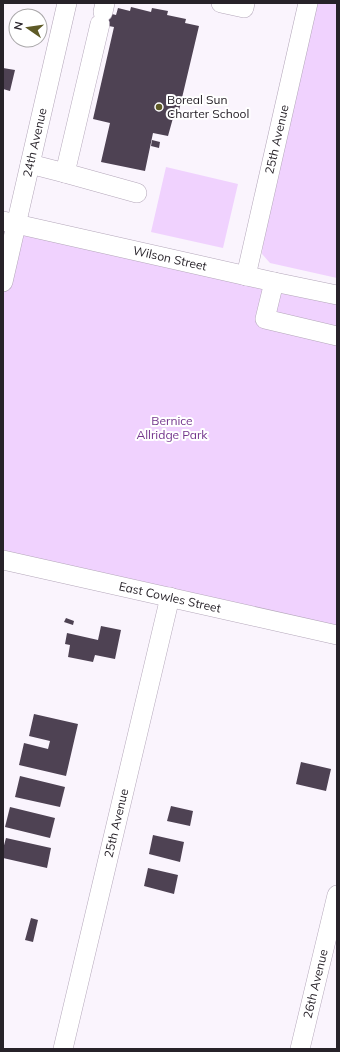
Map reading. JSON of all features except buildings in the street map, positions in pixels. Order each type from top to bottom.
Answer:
[{"type":"street","name":"24th Avenue","points":[[3,282],[10,223],[30,164],[67,3]]},
{"type":"street","points":[[221,3],[244,8],[245,3]]},
{"type":"street","name":"25th Avenue","points":[[246,276],[308,3]]},
{"type":"street","points":[[65,173],[103,13]]},
{"type":"street","points":[[30,164],[137,193]]},
{"type":"street","name":"Wilson Street","points":[[10,223],[337,295]]},
{"type":"street","points":[[274,282],[265,319],[337,336]]},
{"type":"street","name":"East Cowles Street","points":[[3,560],[337,635]]},
{"type":"street","name":"25th Avenue","points":[[63,1049],[170,597]]},
{"type":"street","name":"26th Avenue","points":[[300,1049],[337,895]]},
{"type":"green space","points":[[318,3],[337,3],[337,278],[270,263],[262,254],[265,210]]},
{"type":"green space","points":[[166,167],[238,184],[223,248],[151,232]]},
{"type":"green space","name":"Bernice Allridge Park","points":[[16,224],[337,295],[337,635],[3,560],[3,282]]},
{"type":"place","name":"Boreal Sun Charter School","points":[[159,107]]}]
